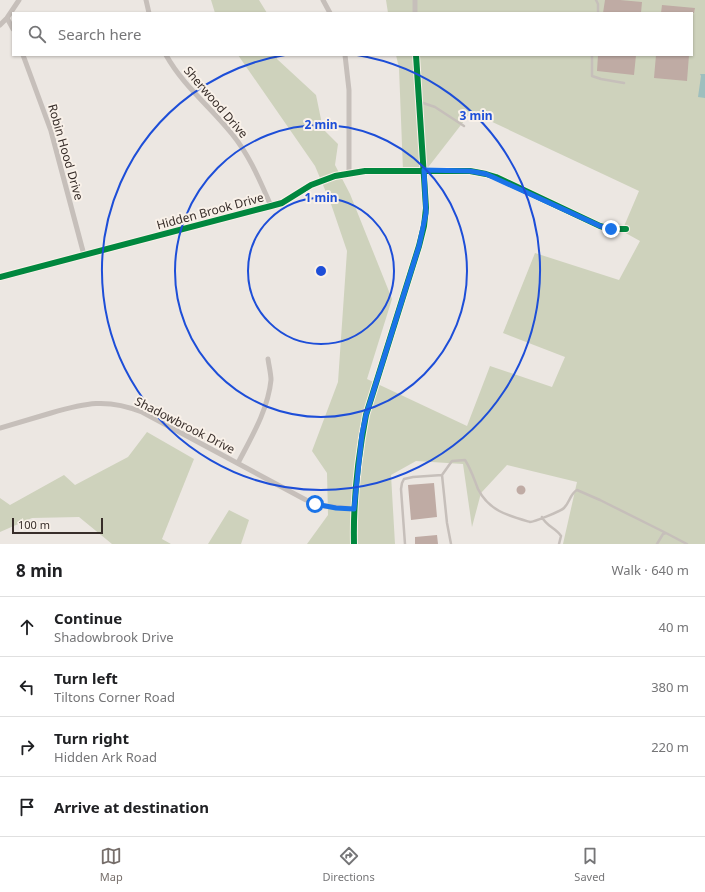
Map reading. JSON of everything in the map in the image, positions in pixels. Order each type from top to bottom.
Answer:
[{"type":"street","points":[[0,25],[7,18],[18,0]]},
{"type":"street","points":[[146,0],[149,12]]},
{"type":"street","points":[[323,0],[329,12]]},
{"type":"street","points":[[415,12],[416,0]]},
{"type":"street","points":[[7,18],[12,27]]},
{"type":"street","name":"Robin Hood Drive","points":[[23,56],[50,131],[84,255]]},
{"type":"street","name":"Sherwood Drive","points":[[167,56],[186,85],[220,120],[241,146],[256,170],[271,206]]},
{"type":"street","points":[[345,56],[349,90],[349,173]]},
{"type":"street","points":[[354,544],[354,509],[362,434],[366,415],[424,226],[426,208],[416,56]]},
{"type":"street","name":"Hidden Brook Drive","points":[[0,277],[271,206],[287,200],[324,179],[365,171],[470,171],[486,174],[600,226],[626,229]]},
{"type":"street","points":[[238,463],[258,423],[267,396],[271,378],[268,359]]},
{"type":"street","name":"Shadowbrook Drive","points":[[0,428],[78,405],[112,403],[126,406],[142,412],[315,504],[336,508],[354,509]]},
{"type":"lane","points":[[596,0],[598,4],[598,12]]},
{"type":"lane","points":[[592,56],[592,76],[624,83]]},
{"type":"lane","points":[[420,102],[435,107],[464,126]]},
{"type":"lane","points":[[452,544],[447,523],[442,475],[452,461],[465,460],[484,499],[500,512],[530,522],[535,522],[542,517],[564,508],[573,492],[577,490],[688,544]]},
{"type":"lane","points":[[405,544],[401,489],[404,479],[442,475]]},
{"type":"lane","points":[[542,517],[545,522],[559,533],[559,544]]},
{"type":"lane","points":[[657,544],[663,534],[666,533]]},
{"type":"green space","points":[[211,0],[259,0],[266,12],[215,12]]},
{"type":"green space","points":[[386,0],[705,0],[705,544],[563,544],[577,482],[507,465],[481,493],[472,527],[463,464],[416,461],[391,475],[395,544],[307,544],[328,515],[327,473],[312,451],[338,382],[347,251],[331,204],[315,166],[239,56],[276,56],[277,59],[316,95],[323,129],[338,144],[335,165],[350,194],[392,299],[367,379],[467,426],[490,366],[552,387],[565,357],[503,333],[535,253],[619,280],[640,241],[622,231],[639,191],[471,112],[426,170],[403,171],[399,68],[396,56],[693,56],[693,12],[388,12]]},
{"type":"green space","points":[[147,432],[194,459],[162,539],[171,544],[112,544],[79,517],[32,518],[0,532],[0,498],[10,505],[64,475],[75,485],[128,457]]},
{"type":"green space","points":[[229,510],[249,520],[241,544],[208,544]]},
{"type":"water","points":[[700,74],[705,74],[705,98],[698,97]]},
{"type":"building","points":[[605,0],[642,2],[641,12],[603,12]]},
{"type":"building","points":[[662,5],[695,8],[694,13],[661,12]]},
{"type":"building","points":[[598,56],[636,56],[634,75],[597,71]]},
{"type":"building","points":[[656,56],[689,56],[687,81],[654,78]]},
{"type":"building","points":[[434,483],[437,517],[411,520],[408,485]]},
{"type":"building","points":[[519,486],[523,486],[525,490],[523,494],[519,494],[517,492],[517,488]]},
{"type":"building","points":[[437,535],[438,544],[415,544],[415,537]]},
{"type":"cycle path","points":[[354,544],[354,512],[357,479],[366,415],[424,226],[426,208],[416,56]]},
{"type":"cycle path","points":[[0,277],[282,203],[311,185],[335,176],[365,171],[470,171],[486,174],[496,177],[600,226],[611,229],[626,229]]},
{"type":"route","points":[[315,504],[336,508],[354,509],[362,434],[366,415],[424,226],[426,213],[424,170],[470,171],[486,174],[600,226],[611,229]]}]
